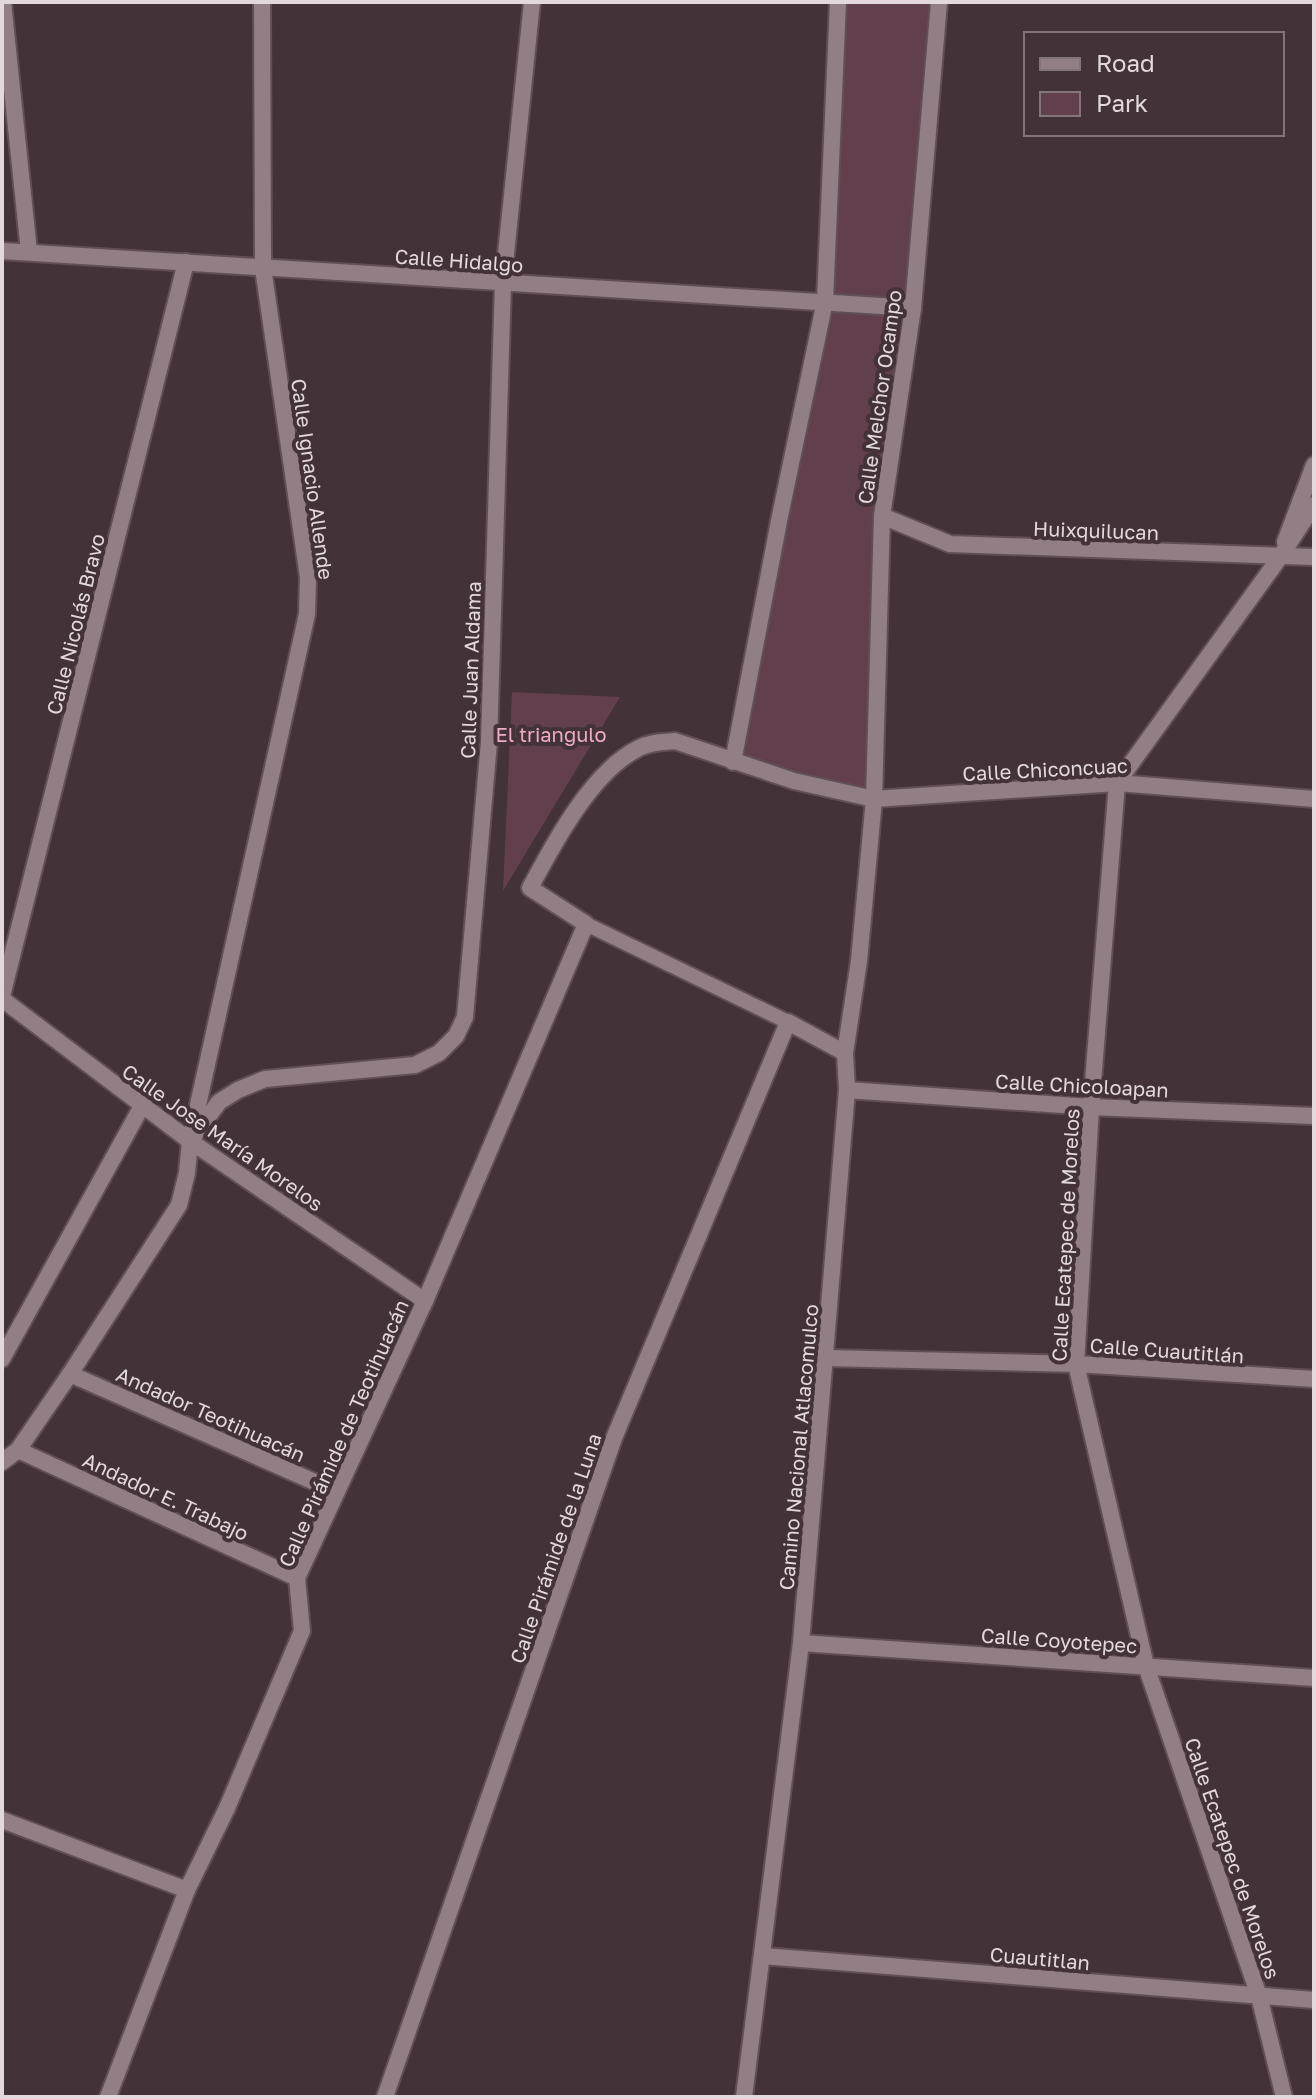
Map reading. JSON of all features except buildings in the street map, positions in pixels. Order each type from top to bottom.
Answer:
[{"type":"street","points":[[3,2],[29,252]]},
{"type":"street","name":"Calle Ignacio Allende","points":[[2,1462],[18,1450],[179,1205],[187,1173],[190,1141],[307,614],[308,577],[263,268],[262,2]]},
{"type":"street","name":"Calle Juan Aldama","points":[[190,1141],[219,1102],[238,1090],[265,1079],[415,1065],[439,1053],[456,1036],[465,1017],[489,742],[503,283],[532,2]]},
{"type":"street","points":[[733,762],[825,301],[838,2]]},
{"type":"street","name":"Calle Melchor Ocampo","points":[[874,799],[882,516],[913,308],[939,2]]},
{"type":"street","name":"Calle Hidalgo","points":[[2,251],[913,308]]},
{"type":"street","name":"Calle Nicolás Bravo","points":[[2,997],[186,262]]},
{"type":"street","points":[[1280,557],[1314,465]]},
{"type":"street","points":[[1117,783],[1314,505]]},
{"type":"street","name":"Huixquilucan","points":[[882,516],[950,544],[1314,557]]},
{"type":"street","name":"Calle Chiconcuac","points":[[586,924],[530,888],[563,828],[609,770],[637,748],[655,742],[675,741],[794,781],[874,799],[1117,783],[1314,799]]},
{"type":"street","name":"Calle Ecatepec de Morelos","points":[[1117,783],[1091,1107],[1076,1364],[1146,1666],[1259,1996],[1284,2097]]},
{"type":"street","name":"Camino Nacional Atlacomulco","points":[[744,2097],[801,1643],[847,1090],[845,1053],[859,961],[874,799]]},
{"type":"street","name":"Calle Pirámide de Teotihuacán","points":[[108,2097],[187,1890],[227,1808],[302,1631],[297,1578],[425,1301],[586,924]]},
{"type":"street","name":"Calle Jose María Morelos","points":[[2,997],[190,1141],[425,1301]]},
{"type":"street","points":[[788,1022],[845,1053]]},
{"type":"street","name":"Calle Pirámide de la Luna","points":[[385,2097],[614,1438],[788,1022]]},
{"type":"street","name":"Calle Chicoloapan","points":[[847,1090],[1091,1107],[1314,1116]]},
{"type":"street","points":[[2,1359],[142,1106]]},
{"type":"street","name":"Calle Cuautitlán","points":[[826,1358],[1076,1364],[1314,1379]]},
{"type":"street","name":"Andador Teotihuacán","points":[[70,1374],[335,1491]]},
{"type":"street","name":"Andador E. Trabajo","points":[[18,1450],[297,1578]]},
{"type":"street","name":"Calle Coyotepec","points":[[801,1643],[1314,1678]]},
{"type":"street","points":[[2,1820],[187,1890]]},
{"type":"street","name":"Cuautitlan","points":[[763,1956],[1314,2000]]},
{"type":"lane","points":[[586,924],[788,1022]]},
{"type":"green space","points":[[837,2],[938,2],[913,308],[882,516],[874,799],[733,762],[825,301]]},
{"type":"green space","name":"El triangulo","points":[[512,692],[620,697],[503,891]]}]
